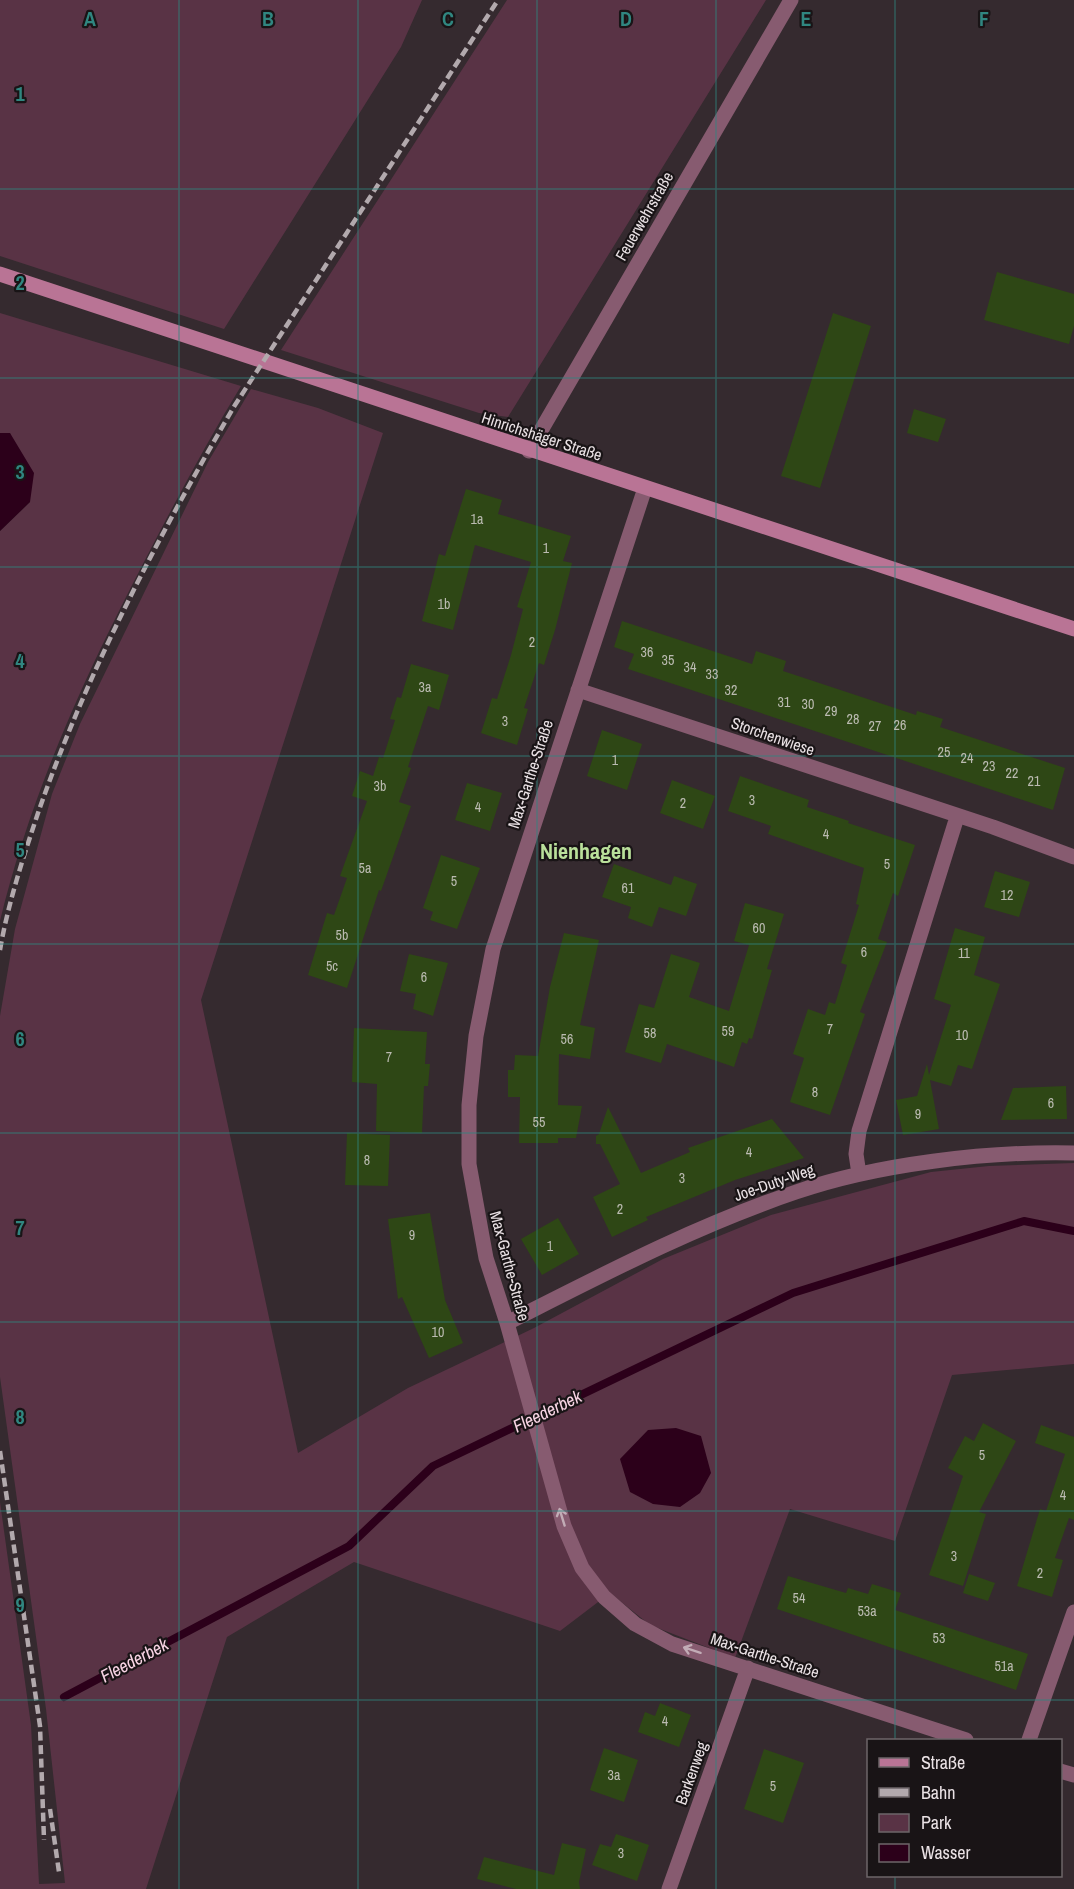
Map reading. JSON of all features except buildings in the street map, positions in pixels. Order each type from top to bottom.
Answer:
[{"type":"main road","name":"Hinrichshäger Straße","points":[[0,274],[529,451],[1074,629]]},
{"type":"street","name":"Feuerwehrstraße","points":[[529,451],[790,0]]},
{"type":"street","name":"Max-Garthe-Straße","points":[[645,488],[493,949],[476,1036],[469,1105],[469,1164],[486,1258],[507,1323],[564,1526],[582,1568],[604,1597],[635,1624],[672,1644],[963,1739]]},
{"type":"street","name":"Storchenwiese","points":[[578,690],[993,827],[1074,857]]},
{"type":"street","points":[[859,1174],[856,1154],[859,1131],[957,817]]},
{"type":"street","name":"Joe-Duty-Weg","points":[[507,1323],[653,1249],[798,1191],[859,1174],[951,1161],[1043,1152],[1074,1153]]},
{"type":"street","points":[[1029,1739],[1074,1612]]},
{"type":"street","name":"Barkenweg","points":[[669,1889],[748,1668]]},
{"type":"green space","points":[[0,0],[422,0],[401,47],[224,329],[0,256]]},
{"type":"green space","points":[[507,0],[766,0],[508,417],[479,413],[281,350]]},
{"type":"green space","points":[[0,313],[241,386],[157,536],[81,691],[27,827],[0,921],[0,531],[30,502],[10,433],[0,433]]},
{"type":"green space","points":[[251,389],[318,408],[383,433],[201,1000],[298,1453],[408,1388],[534,1328],[663,1259],[771,1215],[931,1172],[989,1166],[1074,1163],[1074,1364],[952,1375],[895,1541],[790,1509],[735,1658],[650,1625],[610,1593],[560,1631],[354,1562],[227,1637],[146,1889],[0,1889],[0,1502],[31,1725],[39,1884],[65,1883],[46,1709],[0,1377],[0,1016],[15,929],[52,794],[80,724],[208,462]]},
{"type":"water","points":[[0,433],[10,433],[34,473],[30,502],[0,531]]},
{"type":"water","points":[[676,1428],[701,1436],[711,1473],[700,1493],[680,1507],[653,1504],[630,1492],[620,1459],[648,1430]]},
{"type":"waterway","name":"Fleederbek","points":[[64,1697],[349,1546],[433,1466],[793,1293],[1024,1221],[1074,1231]]},
{"type":"railway","points":[[0,950],[22,862],[59,757],[127,603],[179,503],[235,405],[498,0]]},
{"type":"railway","points":[[0,1451],[40,1726],[44,1840]]},
{"type":"railway","points":[[50,1809],[59,1872]]},
{"type":"district","name":"Nienhagen","points":[[586,851]]}]
